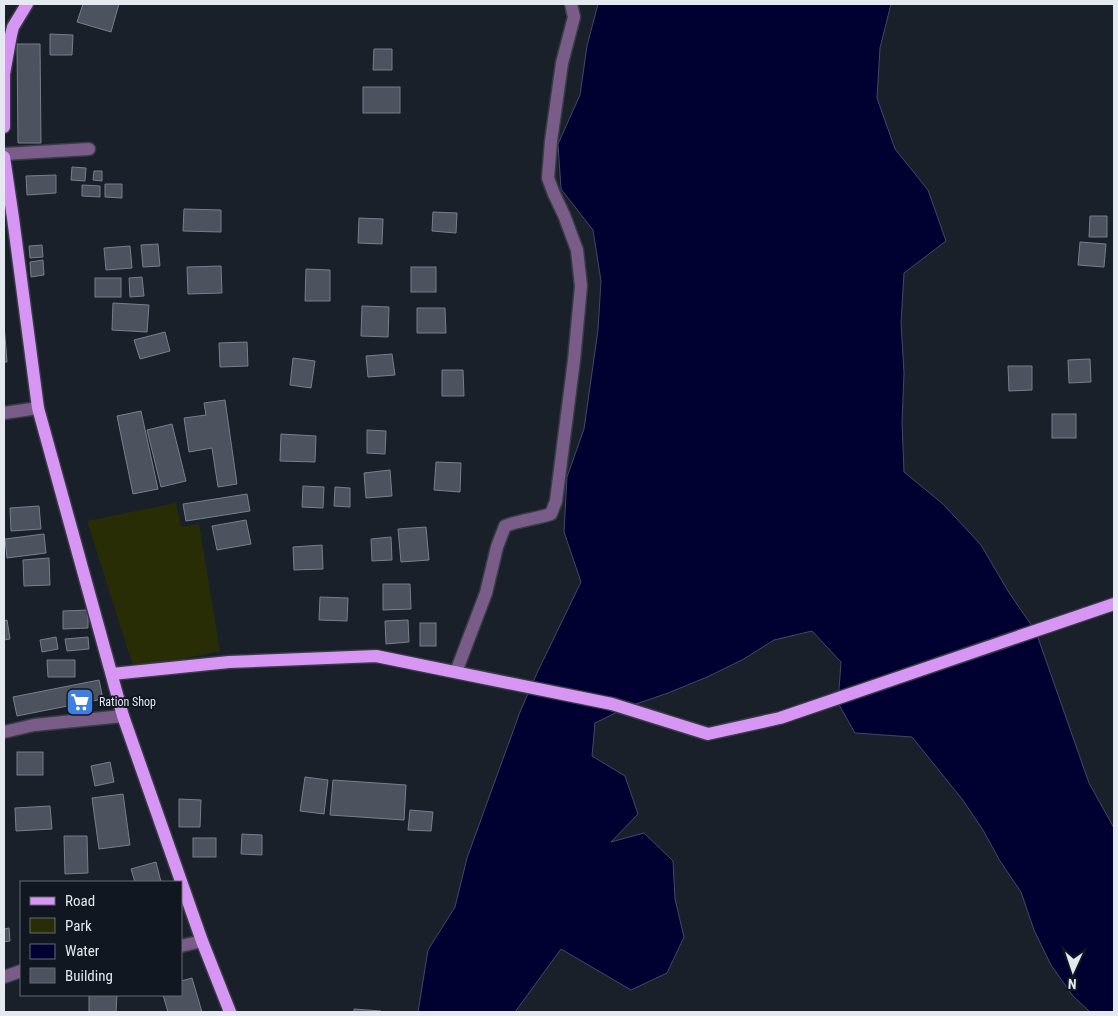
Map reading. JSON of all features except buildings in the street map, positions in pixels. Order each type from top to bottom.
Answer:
[{"type":"main road","points":[[4,127],[4,74],[13,27],[26,4]]},
{"type":"main road","points":[[4,156],[38,408],[123,716],[181,881]]},
{"type":"main road","points":[[112,674],[229,662],[376,656],[612,704],[708,734],[780,718],[1114,604]]},
{"type":"main road","points":[[182,884],[230,1012]]},
{"type":"street","points":[[456,672],[486,593],[497,547],[505,526],[518,521],[551,514],[556,501],[574,360],[581,286],[577,250],[548,178],[562,63],[574,17],[572,4]]},
{"type":"street","points":[[4,156],[89,149]]},
{"type":"street","points":[[4,413],[38,408]]},
{"type":"street","points":[[4,732],[34,724],[123,716]]},
{"type":"street","points":[[182,946],[202,941]]},
{"type":"street","points":[[4,977],[20,972]]},
{"type":"green space","points":[[176,503],[181,527],[199,524],[220,651],[134,669],[87,521]]},
{"type":"water","points":[[598,4],[891,4],[880,48],[877,98],[895,149],[928,190],[946,241],[904,273],[901,323],[904,373],[902,422],[904,472],[943,504],[981,545],[1008,591],[1036,632],[1089,783],[1114,828],[1114,1012],[1090,1012],[1073,996],[1051,965],[1034,930],[1021,892],[1000,861],[983,830],[962,799],[912,737],[855,733],[838,703],[841,662],[812,631],[774,640],[742,660],[707,677],[630,706],[595,723],[592,756],[625,776],[638,814],[611,842],[644,833],[673,861],[675,899],[684,937],[667,973],[631,990],[561,949],[515,1012],[418,1012],[428,950],[455,907],[467,858],[520,712],[581,582],[564,532],[567,477],[584,429],[598,330],[601,281],[593,230],[561,189],[558,144],[580,95],[587,46]]},
{"type":"place","name":"Ration Shop","points":[[80,702]]}]
